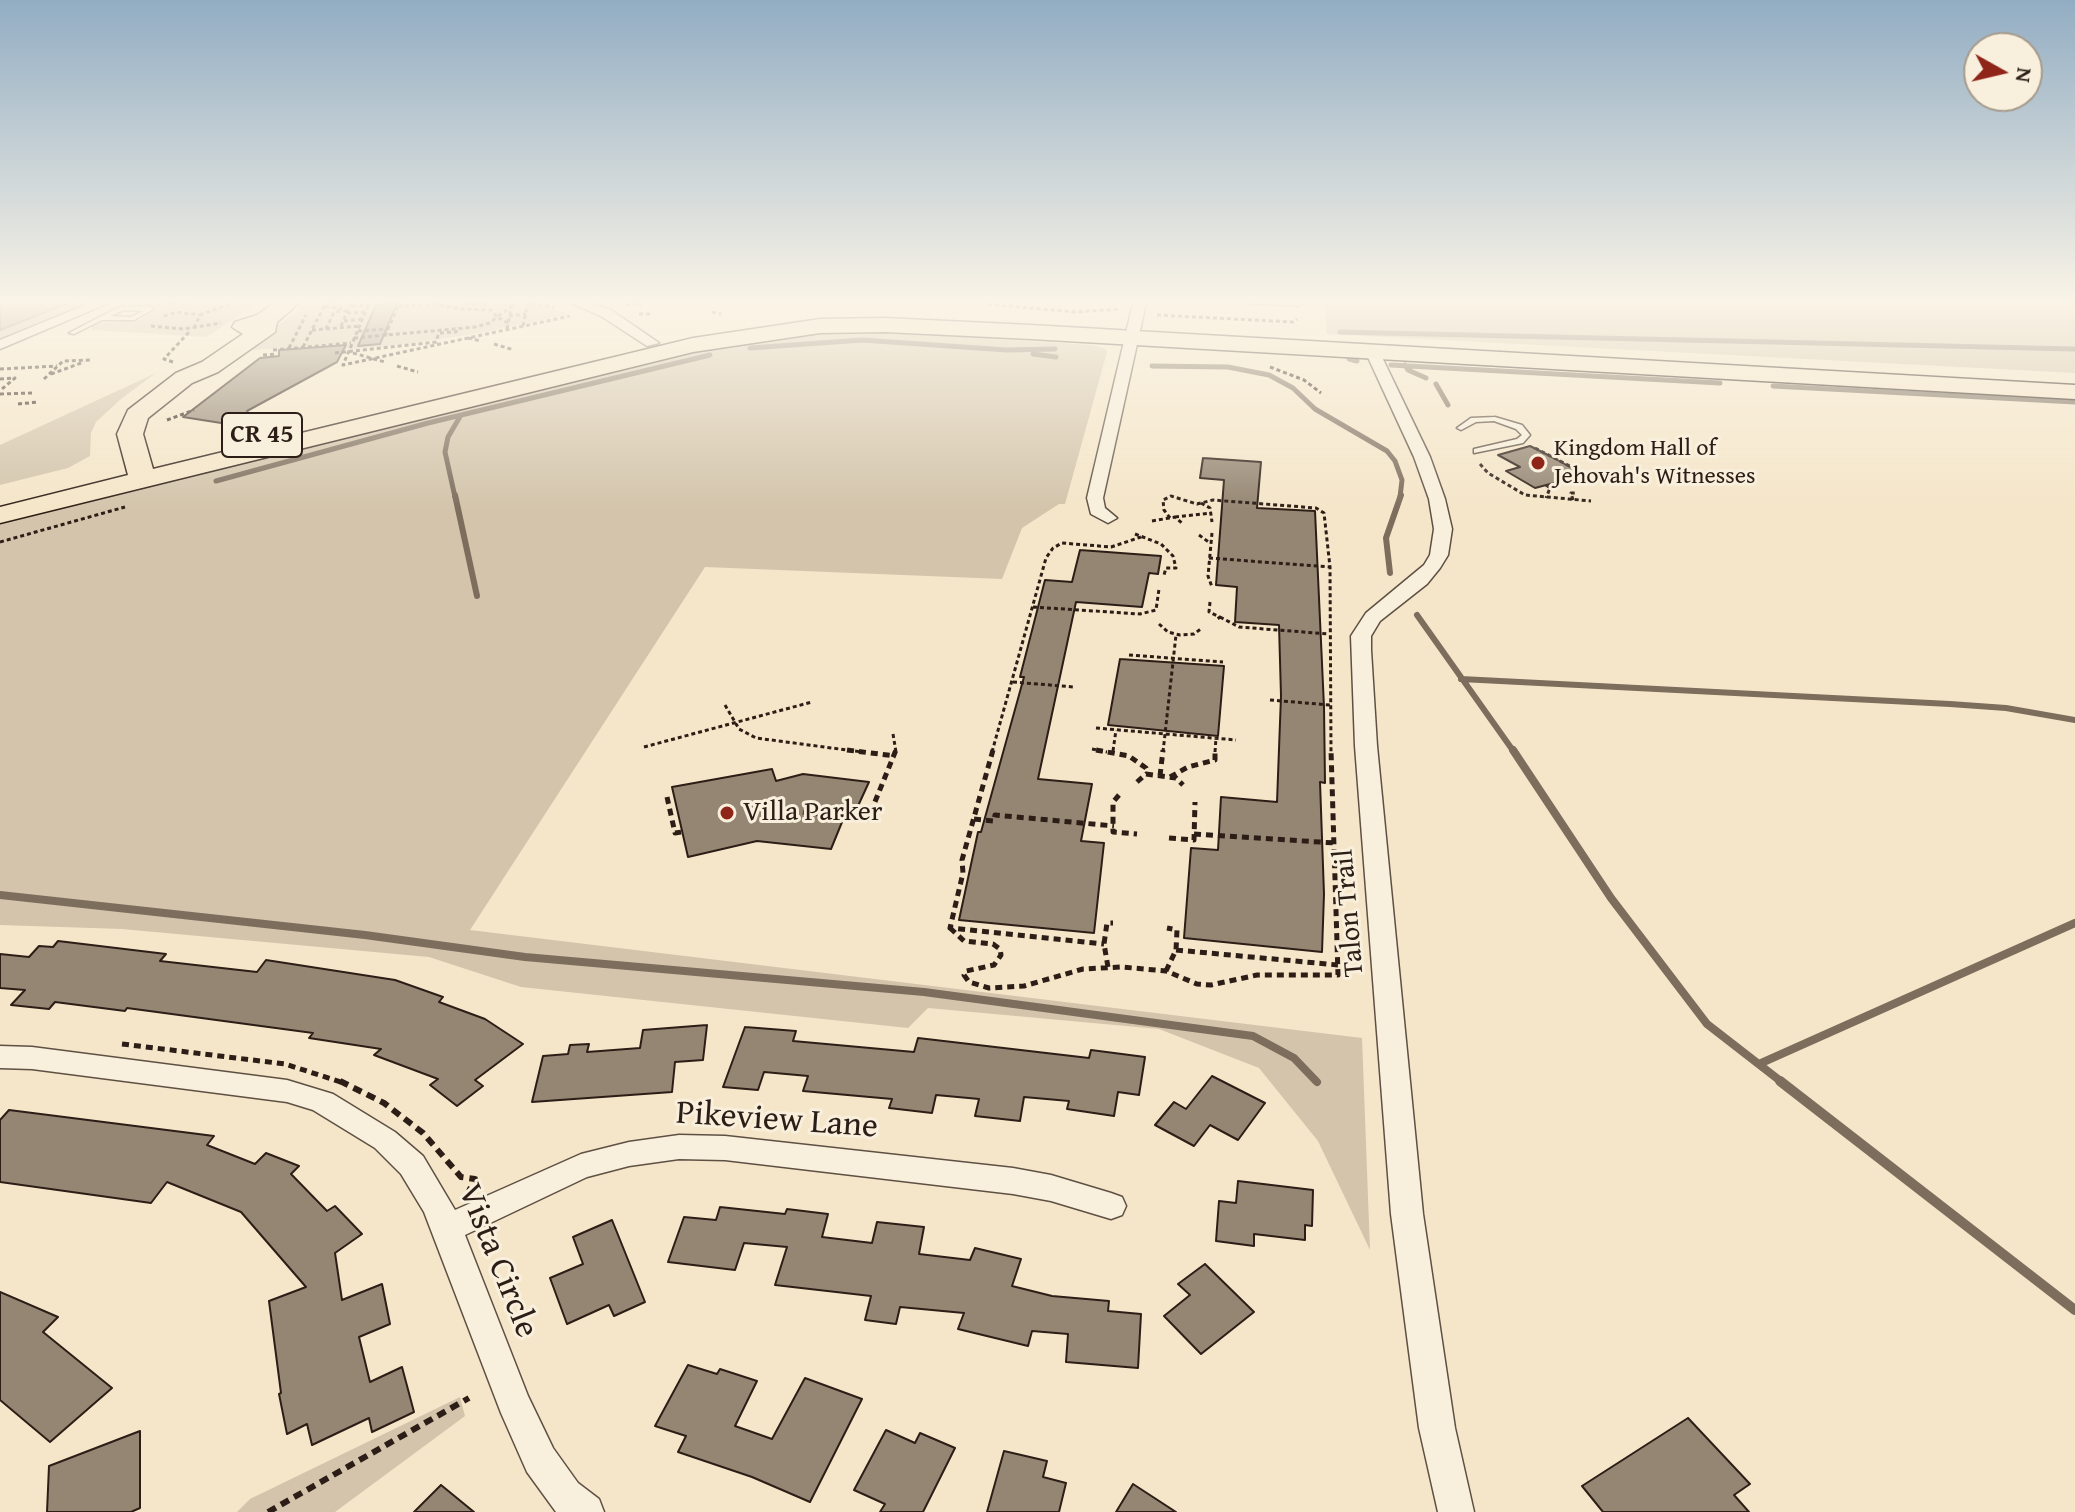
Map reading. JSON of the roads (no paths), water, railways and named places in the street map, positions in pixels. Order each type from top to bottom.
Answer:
[{"type":"main road","points":[[140,472],[130,434],[133,421],[181,370]]},
{"type":"main road","name":"CR 45","points":[[140,472],[547,370]]},
{"type":"main road","name":"CR 45","points":[[140,472],[588,370]]},
{"type":"main road","name":"CR 45","points":[[1671,370],[2075,392]]},
{"type":"main road","name":"CR 45","points":[[1940,370],[2075,377]]},
{"type":"main road","points":[[0,496],[140,472]]},
{"type":"main road","points":[[0,515],[140,472]]},
{"type":"street","points":[[1108,518],[1097,510],[1095,498],[1122,370]]},
{"type":"street","name":"Talon Trail","points":[[1381,370],[1422,457],[1437,499],[1443,529],[1439,555],[1431,568],[1373,617],[1361,636],[1361,650],[1367,761],[1407,1214],[1437,1428],[1456,1512]]},
{"type":"street","name":"Vista Circle","points":[[0,1057],[231,1081],[311,1097],[357,1122],[400,1153],[428,1189],[448,1228],[527,1435],[556,1485],[586,1512]]},
{"type":"street","name":"Pikeview Lane","points":[[448,1228],[581,1166],[629,1154],[701,1147],[1013,1181],[1051,1188],[1111,1206]]},
{"type":"lane","points":[[1461,428],[1474,420],[1495,419],[1512,423],[1526,435],[1520,441],[1480,454]]},
{"type":"waterway","points":[[461,415],[650,370]]},
{"type":"waterway","points":[[1241,370],[1269,375],[1293,388],[1315,409],[1387,451],[1395,461],[1402,480],[1400,497]]},
{"type":"waterway","points":[[1408,370],[1426,378]]},
{"type":"waterway","points":[[1474,370],[1720,383]]},
{"type":"waterway","points":[[1436,384],[1448,405]]},
{"type":"waterway","points":[[1773,386],[2075,402]]},
{"type":"waterway","points":[[216,481],[461,415]]},
{"type":"waterway","points":[[455,497],[445,452],[448,437],[461,415]]},
{"type":"waterway","points":[[455,495],[477,596]]},
{"type":"waterway","points":[[1390,573],[1386,538],[1401,495]]},
{"type":"waterway","points":[[1417,615],[1462,679]]},
{"type":"waterway","points":[[1462,679],[1950,704],[2006,708],[2075,720]]},
{"type":"waterway","points":[[1462,679],[1514,752]]},
{"type":"waterway","points":[[1513,750],[1611,898],[1707,1024],[1783,1083]]},
{"type":"waterway","points":[[0,895],[365,935],[525,957],[924,992],[1253,1036],[1294,1058],[1317,1082]]},
{"type":"waterway","points":[[1759,1064],[2075,923]]},
{"type":"waterway","points":[[1780,1081],[2075,1310]]},
{"type":"place","name":"Kingdom Hall of Jehovah's Witnesses","points":[[1538,463]]},
{"type":"place","name":"Villa Parker","points":[[727,813]]}]
